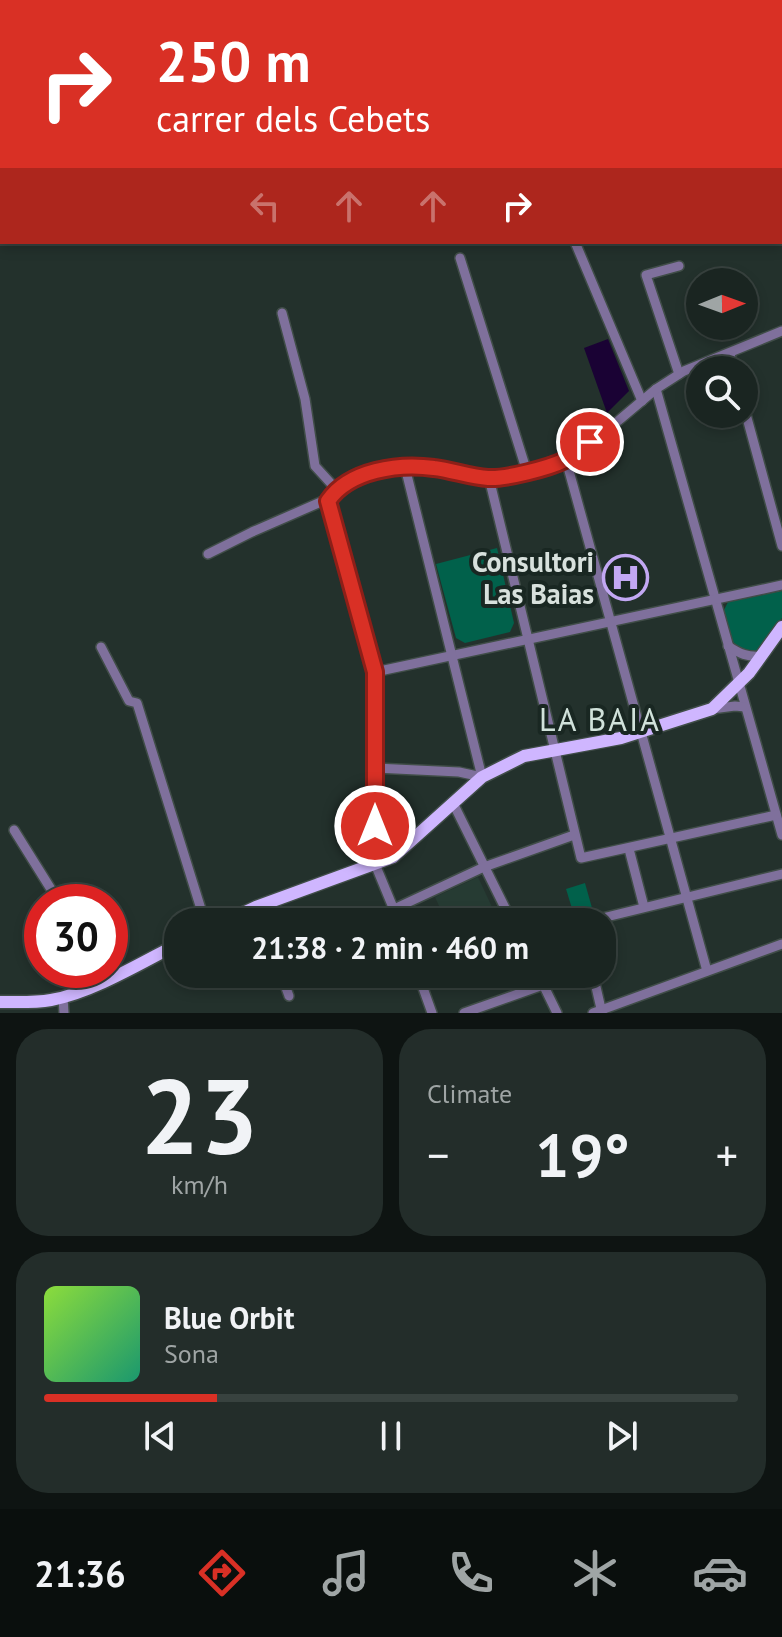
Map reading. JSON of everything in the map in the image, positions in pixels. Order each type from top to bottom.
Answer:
[{"type":"main road","points":[[256,907],[393,857],[482,777],[524,756],[621,738],[712,709],[738,685],[782,627]]},
{"type":"main road","points":[[0,1002],[63,997],[164,950]]},
{"type":"street","points":[[576,244],[642,401]]},
{"type":"street","points":[[460,258],[527,472]]},
{"type":"street","points":[[679,266],[646,275],[679,374]]},
{"type":"street","points":[[282,313],[305,399],[315,466],[336,489]]},
{"type":"street","points":[[208,554],[329,500],[336,489],[358,477],[383,470],[430,467],[489,478],[510,476],[566,460],[679,374],[782,331]]},
{"type":"street","points":[[656,389],[782,835]]},
{"type":"street","points":[[750,428],[782,546]]},
{"type":"street","points":[[566,460],[707,971]]},
{"type":"street","points":[[375,768],[459,772],[482,777],[405,467]]},
{"type":"street","points":[[489,478],[581,858],[776,815]]},
{"type":"street","points":[[329,500],[375,672],[375,864],[394,908]]},
{"type":"street","points":[[375,672],[782,585]]},
{"type":"street","points":[[728,646],[739,654],[761,656]]},
{"type":"street","points":[[101,647],[129,701],[137,703],[201,908]]},
{"type":"street","points":[[712,709],[745,707]]},
{"type":"street","points":[[453,803],[505,908]]},
{"type":"street","points":[[14,830],[48,884]]},
{"type":"street","points":[[396,908],[484,867],[574,835]]},
{"type":"street","points":[[629,849],[644,907]]},
{"type":"street","points":[[616,914],[782,874]]},
{"type":"street","points":[[595,988],[598,1012],[782,944]]},
{"type":"street","points":[[286,988],[289,996]]},
{"type":"street","points":[[423,988],[432,1013]]},
{"type":"street","points":[[464,1013],[535,988]]},
{"type":"street","points":[[544,988],[557,1013]]},
{"type":"street","points":[[63,997],[64,1013]]},
{"type":"shaded area","points":[[608,339],[629,391],[607,413],[584,348]]},
{"type":"shaded area","points":[[478,877],[492,908],[440,908],[435,897]]},
{"type":"green space","points":[[497,548],[514,623],[510,632],[465,643],[456,638],[436,564]]},
{"type":"green space","points":[[782,591],[782,618],[755,654],[735,649],[724,610],[728,602]]},
{"type":"green space","points":[[585,883],[592,908],[572,908],[566,889]]},
{"type":"place","name":"Consultori Las Baias","points":[[625,578]]},
{"type":"district","name":"LA BAIA","points":[[600,720]]},
{"type":"route","points":[[375,826],[375,672],[328,501],[336,489],[358,477],[383,470],[430,467],[489,478],[510,476],[566,460],[590,442]]}]
